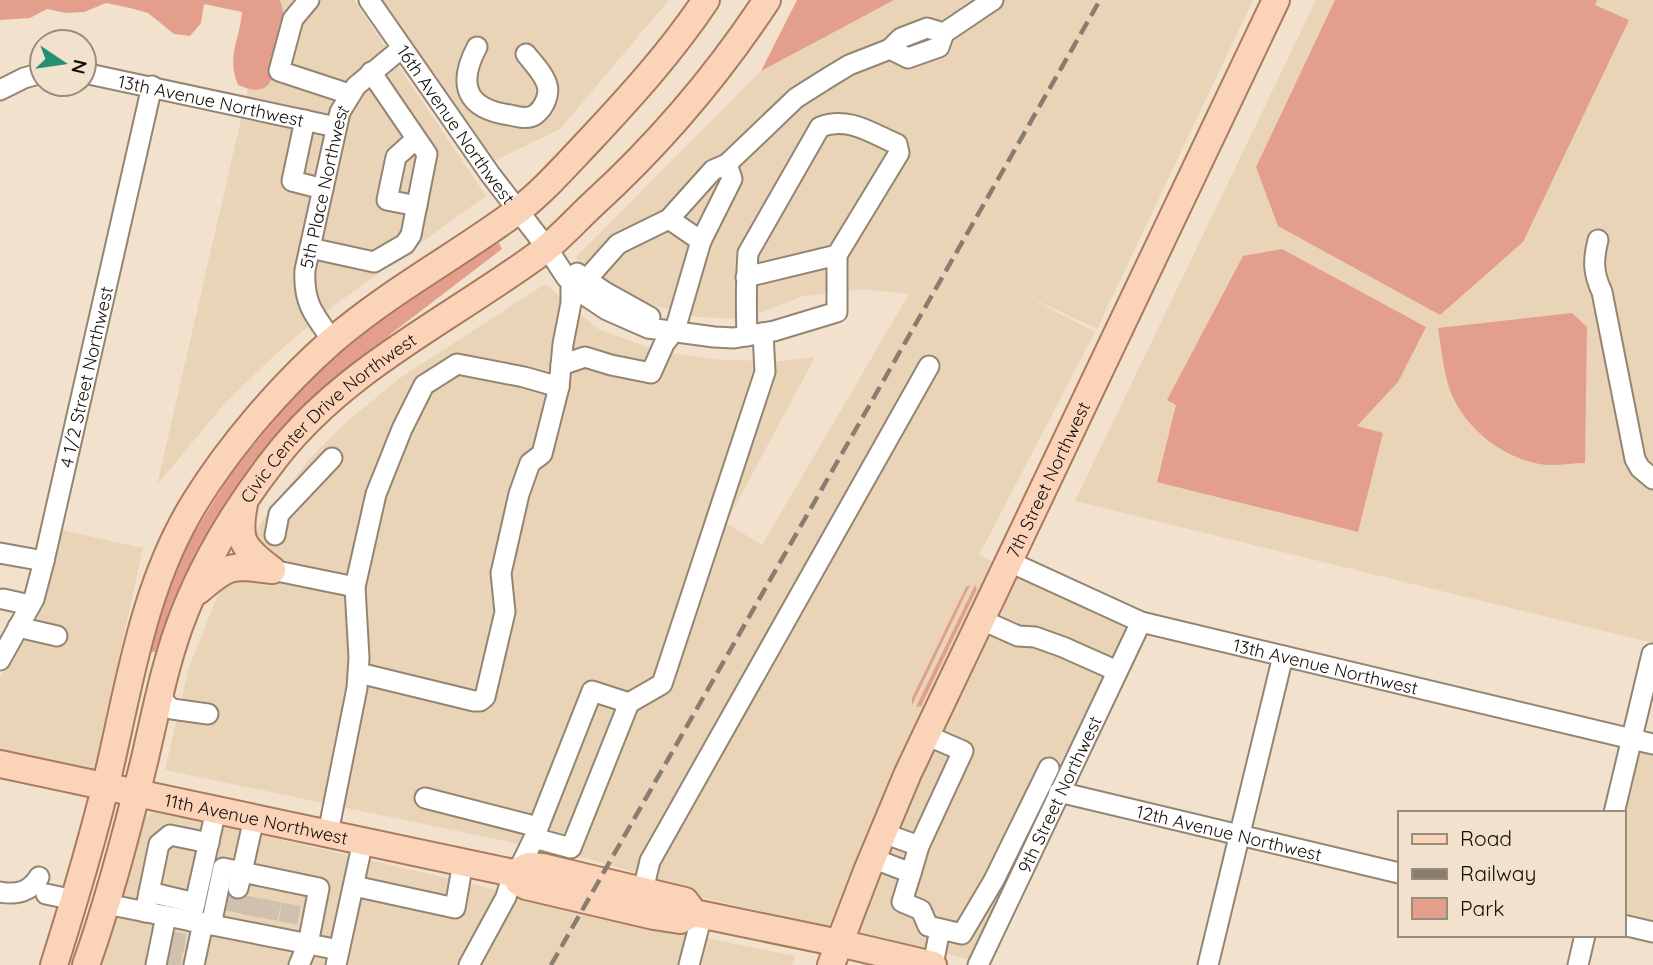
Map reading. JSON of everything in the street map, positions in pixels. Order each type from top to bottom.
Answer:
[{"type":"main road","points":[[54,965],[105,787],[147,611],[181,525],[207,484],[251,425],[332,341],[424,273],[518,210],[567,163],[649,76],[706,0]]},
{"type":"main road","name":"Civic Center Drive Northwest","points":[[86,965],[106,904],[179,628],[223,535],[276,457],[320,409],[367,371],[547,248],[623,177],[663,135],[722,65],[767,0]]},
{"type":"main road","name":"7th Street Northwest","points":[[835,954],[872,858],[926,734],[1276,0]]},
{"type":"main road","points":[[245,501],[240,528],[242,540],[272,570]]},
{"type":"main road","points":[[193,595],[222,570],[237,566],[272,570]]},
{"type":"main road","name":"11th Avenue Northwest","points":[[0,764],[515,872],[529,866],[542,867],[685,901],[698,914],[835,954],[922,964]]},
{"type":"main road","name":"11th Avenue Northwest","points":[[515,872],[519,882],[526,886],[654,916],[680,920],[698,914]]},
{"type":"street","points":[[309,0],[293,19],[279,71],[349,94]]},
{"type":"street","name":"16th Avenue Northwest","points":[[369,0],[547,248],[607,310],[648,328],[714,337],[755,335],[837,312],[837,256]]},
{"type":"street","points":[[358,680],[474,701],[485,697],[505,612],[502,573],[519,494],[530,463],[542,454],[559,387],[563,344],[578,282],[618,244],[669,219],[713,170],[727,164],[796,98],[849,65],[890,49],[901,38],[927,28],[944,33],[993,0]]},
{"type":"street","points":[[477,47],[466,74],[472,99],[481,108],[492,113],[527,118],[536,114],[546,101],[548,91],[547,83],[526,54]]},
{"type":"street","name":"5th Place Northwest","points":[[332,341],[309,307],[305,296],[305,270],[336,127],[349,94],[371,72],[402,48]]},
{"type":"street","points":[[310,248],[374,262],[405,244],[411,235],[426,154],[371,72]]},
{"type":"street","name":"13th Avenue Northwest","points":[[98,76],[336,127]]},
{"type":"street","points":[[0,90],[28,79]]},
{"type":"street","name":"4 1/2 Street Northwest","points":[[0,660],[11,629],[30,605],[44,561],[152,86]]},
{"type":"street","points":[[305,120],[292,181],[323,188]]},
{"type":"street","points":[[425,798],[536,832],[571,848],[629,703],[662,684],[765,372],[755,335],[746,277],[748,253],[820,127],[834,122],[847,122],[897,144],[899,153],[837,256],[746,277]]},
{"type":"street","points":[[416,139],[396,156],[387,200],[417,206]]},
{"type":"street","points":[[561,365],[585,357],[651,373],[664,344],[675,330],[701,241],[732,179],[727,164]]},
{"type":"street","points":[[669,219],[701,241]]},
{"type":"street","points":[[1598,240],[1593,261],[1595,278],[1602,292],[1635,459],[1640,468],[1653,479]]},
{"type":"street","points":[[524,377],[540,372],[563,344]]},
{"type":"street","points":[[328,833],[358,680],[359,632],[355,587],[376,495],[402,429],[424,385],[457,364],[559,387]]},
{"type":"street","points":[[643,890],[650,862],[929,366]]},
{"type":"street","points":[[275,535],[279,514],[331,458]]},
{"type":"street","points":[[0,553],[44,561]]},
{"type":"street","name":"13th Avenue Northwest","points":[[1010,562],[1141,622],[1653,744]]},
{"type":"street","points":[[272,570],[355,587]]},
{"type":"street","points":[[3,599],[30,605]]},
{"type":"street","points":[[982,620],[1018,636],[1035,637],[1063,647],[1117,671]]},
{"type":"street","name":"9th Street Northwest","points":[[978,965],[1013,889],[1029,834],[1141,622]]},
{"type":"street","points":[[11,629],[57,636]]},
{"type":"street","points":[[1614,811],[1652,654]]},
{"type":"street","points":[[1208,965],[1283,656]]},
{"type":"street","points":[[162,690],[163,702],[168,707],[208,714]]},
{"type":"street","points":[[469,965],[506,897],[515,872],[536,832],[592,691],[629,703]]},
{"type":"street","points":[[926,734],[962,751],[919,846],[902,902],[921,910],[928,926],[962,934],[994,880],[1029,834]]},
{"type":"street","points":[[1049,768],[1050,795]]},
{"type":"street","name":"12th Avenue Northwest","points":[[1050,795],[1239,835],[1398,873]]},
{"type":"street","points":[[216,810],[209,843],[239,923]]},
{"type":"street","points":[[254,818],[266,885]]},
{"type":"street","points":[[883,833],[919,846]]},
{"type":"street","points":[[145,912],[159,844],[170,835],[209,843]]},
{"type":"street","points":[[149,892],[308,944],[337,957],[363,841]]},
{"type":"street","points":[[872,858],[911,873]]},
{"type":"street","points":[[354,886],[455,908],[463,862]]},
{"type":"street","points":[[239,923],[223,868],[266,885],[319,888],[308,944],[299,965]]},
{"type":"street","points":[[994,880],[1013,889]]},
{"type":"street","points":[[0,892],[11,894],[43,886],[74,900]]},
{"type":"street","points":[[106,904],[166,916],[239,923]]},
{"type":"street","points":[[690,965],[698,914]]},
{"type":"street","points":[[166,916],[176,954],[239,923]]},
{"type":"street","points":[[1625,925],[1653,932]]},
{"type":"street","points":[[965,928],[990,939]]},
{"type":"street","points":[[922,964],[940,929]]},
{"type":"street","points":[[1578,965],[1585,937]]},
{"type":"shaded area","points":[[270,0],[354,0],[486,196],[329,309],[279,351],[225,403],[157,485],[248,89]]},
{"type":"shaded area","points":[[379,0],[669,0],[560,129],[492,162]]},
{"type":"shaded area","points":[[894,0],[1253,0],[1097,329],[1012,289],[1095,332],[979,555],[1128,628],[972,960],[629,881],[639,874],[586,858],[165,770],[189,667],[221,587],[267,514],[307,462],[343,425],[400,378],[545,284],[598,329],[661,352],[722,360],[783,361],[815,357],[726,523],[762,545],[909,294],[862,289],[803,296],[744,319],[697,317],[652,305],[612,286],[575,258],[761,71]]},
{"type":"shaded area","points":[[1316,0],[1653,0],[1653,643],[1075,501]]},
{"type":"shaded area","points":[[57,529],[143,548],[94,771],[0,753],[0,678],[39,606]]},
{"type":"shaded area","points":[[1638,746],[1653,750],[1653,928],[1625,921],[1623,811]]},
{"type":"shaded area","points":[[157,811],[701,937],[795,956],[792,965],[99,965],[142,818]]},
{"type":"green space","points":[[0,0],[280,0],[285,38],[272,80],[264,88],[254,90],[238,85],[233,65],[242,12],[204,4],[201,23],[190,36],[174,34],[148,13],[106,3],[84,12],[66,13],[47,9],[30,18],[0,20]]},
{"type":"green space","points":[[797,0],[894,0],[761,71]]},
{"type":"green space","points":[[1335,0],[1597,0],[1595,5],[1629,20],[1523,242],[1440,315],[1278,226],[1256,167]]},
{"type":"green space","points":[[499,243],[502,249],[392,333],[292,425],[231,496],[186,574],[155,652],[151,652],[170,572],[232,472],[306,381],[430,280]]},
{"type":"green space","points":[[1282,249],[1426,327],[1398,382],[1357,426],[1383,433],[1358,532],[1157,482],[1176,405],[1167,400],[1243,256]]},
{"type":"green space","points":[[1572,313],[1587,327],[1585,463],[1535,463],[1504,451],[1489,441],[1464,416],[1449,387],[1438,328]]},
{"type":"green space","points":[[970,585],[912,705],[912,698],[966,587]]},
{"type":"green space","points":[[975,585],[977,589],[921,706],[916,707]]},
{"type":"tunnel","points":[[233,912],[238,888]]},
{"type":"tunnel","points":[[251,916],[256,891]]},
{"type":"tunnel","points":[[268,919],[273,895]]},
{"type":"tunnel","points":[[288,923],[292,899]]},
{"type":"tunnel","points":[[170,941],[185,943]]},
{"type":"tunnel","points":[[166,960],[181,962]]},
{"type":"railway","points":[[551,965],[1100,0]]}]
